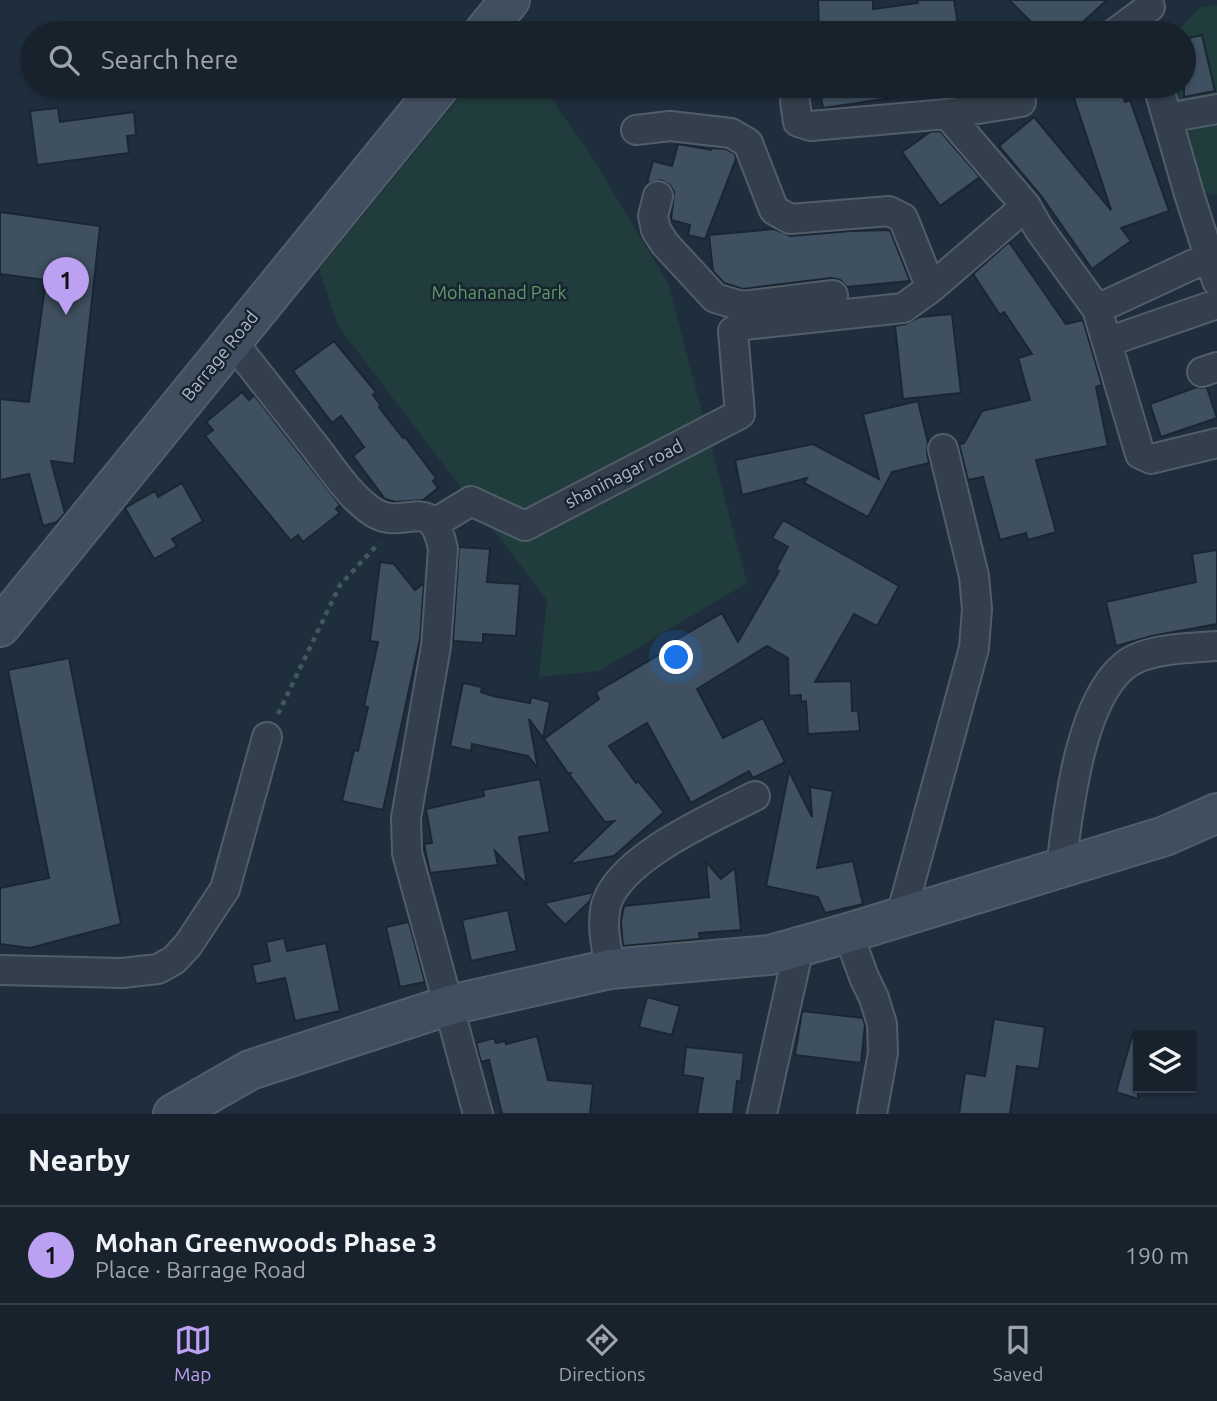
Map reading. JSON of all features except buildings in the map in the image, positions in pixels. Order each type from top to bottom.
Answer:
[{"type":"street","points":[[493,21],[510,0]]},
{"type":"street","points":[[1139,21],[1155,13]]},
{"type":"street","name":"Barrage Road","points":[[0,627],[430,98]]},
{"type":"street","points":[[1097,309],[1213,269],[1161,98]]},
{"type":"street","points":[[795,102],[798,122],[811,127],[947,114],[1021,102]]},
{"type":"street","points":[[1167,118],[1217,109]]},
{"type":"street","points":[[947,114],[1026,206],[1097,309],[1140,454],[1151,459],[1217,443]]},
{"type":"street","points":[[636,130],[670,126],[731,133],[748,143],[774,210],[790,219],[889,211],[902,218],[931,288]]},
{"type":"street","points":[[658,196],[653,216],[656,230],[664,244],[739,321],[903,308],[931,288],[1026,206]]},
{"type":"street","points":[[739,321],[833,295]]},
{"type":"street","points":[[1107,342],[1217,304]]},
{"type":"street","name":"shaninagar road","points":[[435,523],[471,501],[525,526],[740,414],[739,321]]},
{"type":"street","points":[[232,341],[346,486],[374,513],[387,518],[414,515],[426,517],[435,523],[443,549],[436,646],[406,818],[407,853],[478,1114]]},
{"type":"street","points":[[901,916],[974,648],[978,609],[974,576],[943,449]]},
{"type":"street","points":[[1061,867],[1072,784],[1086,731],[1102,695],[1113,679],[1124,665],[1140,658],[1169,650],[1217,646]]},
{"type":"street","points":[[0,970],[122,973],[159,969],[174,961],[188,945],[225,889],[267,737]]},
{"type":"street","points":[[610,969],[604,933],[606,907],[612,891],[634,868],[675,836],[755,796]]},
{"type":"street","points":[[173,1114],[250,1070],[450,1005],[610,969],[771,955],[1165,836],[1217,813]]},
{"type":"street","points":[[848,933],[882,1024],[883,1053],[872,1114]]},
{"type":"street","points":[[762,1114],[799,947]]},
{"type":"path","points":[[267,737],[340,585],[376,544],[388,540]]},
{"type":"green space","points":[[1217,5],[1217,195],[1193,190],[1174,98],[1196,98],[1196,21],[1187,21],[1199,8]]},
{"type":"green space","name":"Mohananad Park","points":[[459,98],[550,98],[588,151],[668,283],[747,583],[599,671],[539,677],[547,600],[338,326],[319,269]]},
{"type":"place","name":"Mohan Greenwoods Phase 3","points":[[66,315]]}]
